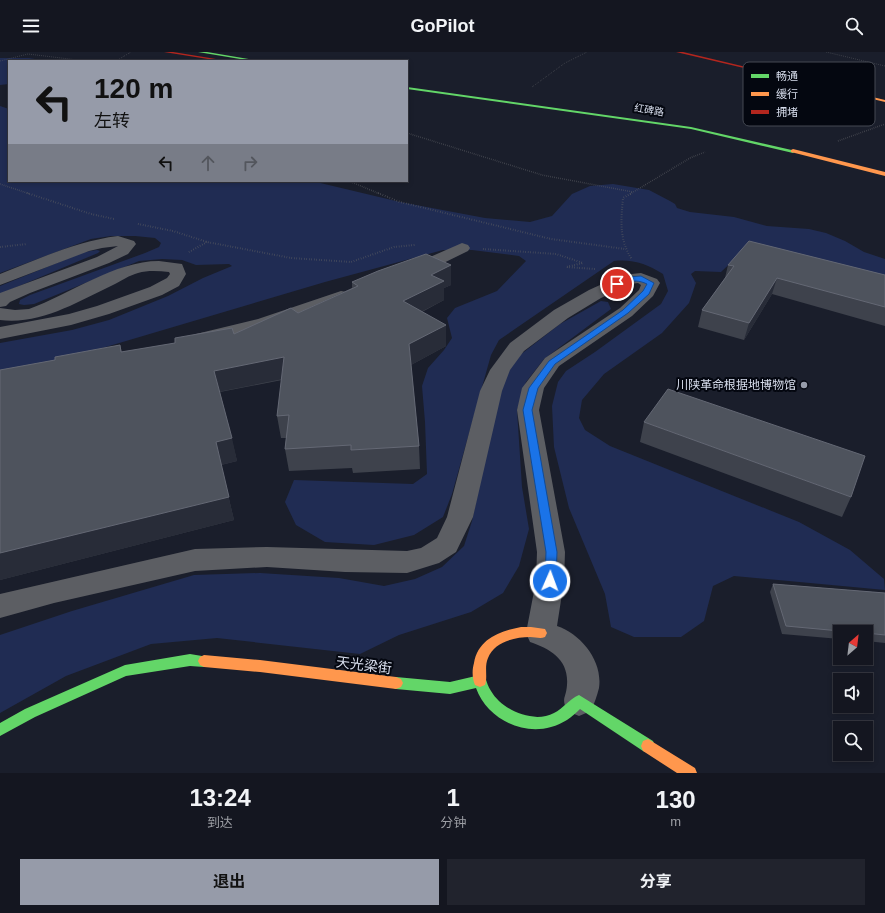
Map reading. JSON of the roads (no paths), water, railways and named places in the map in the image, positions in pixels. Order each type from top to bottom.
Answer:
[{"type":"main road","points":[[166,52],[218,60]]},
{"type":"main road","points":[[200,52],[253,60]]},
{"type":"main road","points":[[678,52],[743,67]]},
{"type":"main road","points":[[408,82],[684,121],[819,149],[885,165]]},
{"type":"main road","name":"红碑路","points":[[408,88],[651,122],[733,136],[885,174]]},
{"type":"main road","points":[[875,99],[885,101]]},
{"type":"main road","points":[[541,633],[519,631],[504,635],[492,643],[484,654],[479,667],[480,681],[485,695],[497,709],[514,719],[532,723],[551,721],[568,713],[579,701],[690,773]]},
{"type":"main road","name":"天光梁街","points":[[0,730],[30,713],[125,671],[190,660],[260,666],[450,688],[480,681]]},
{"type":"street","points":[[0,280],[83,248],[118,241],[128,244],[122,251],[103,260],[24,289],[4,298],[0,302]]},
{"type":"street","points":[[396,277],[418,269],[462,248]]},
{"type":"street","points":[[0,314],[15,316],[32,314],[49,308],[141,266],[176,268],[178,274],[173,282],[156,291],[103,310],[71,319],[0,333]]},
{"type":"street","points":[[0,606],[54,592],[195,560],[267,557],[345,561],[407,562],[429,556],[447,545],[460,517],[490,391],[500,370],[517,347],[561,314],[595,294],[628,279],[641,278],[651,283],[647,292],[626,312],[552,362],[533,388],[528,410],[551,552],[550,581],[541,633],[550,635],[563,643],[575,655],[582,670],[584,686],[579,701]]},
{"type":"street","points":[[189,342],[264,323],[359,290]]},
{"type":"place","name":"川陕革命根据地博物馆","points":[[804,385]]}]
